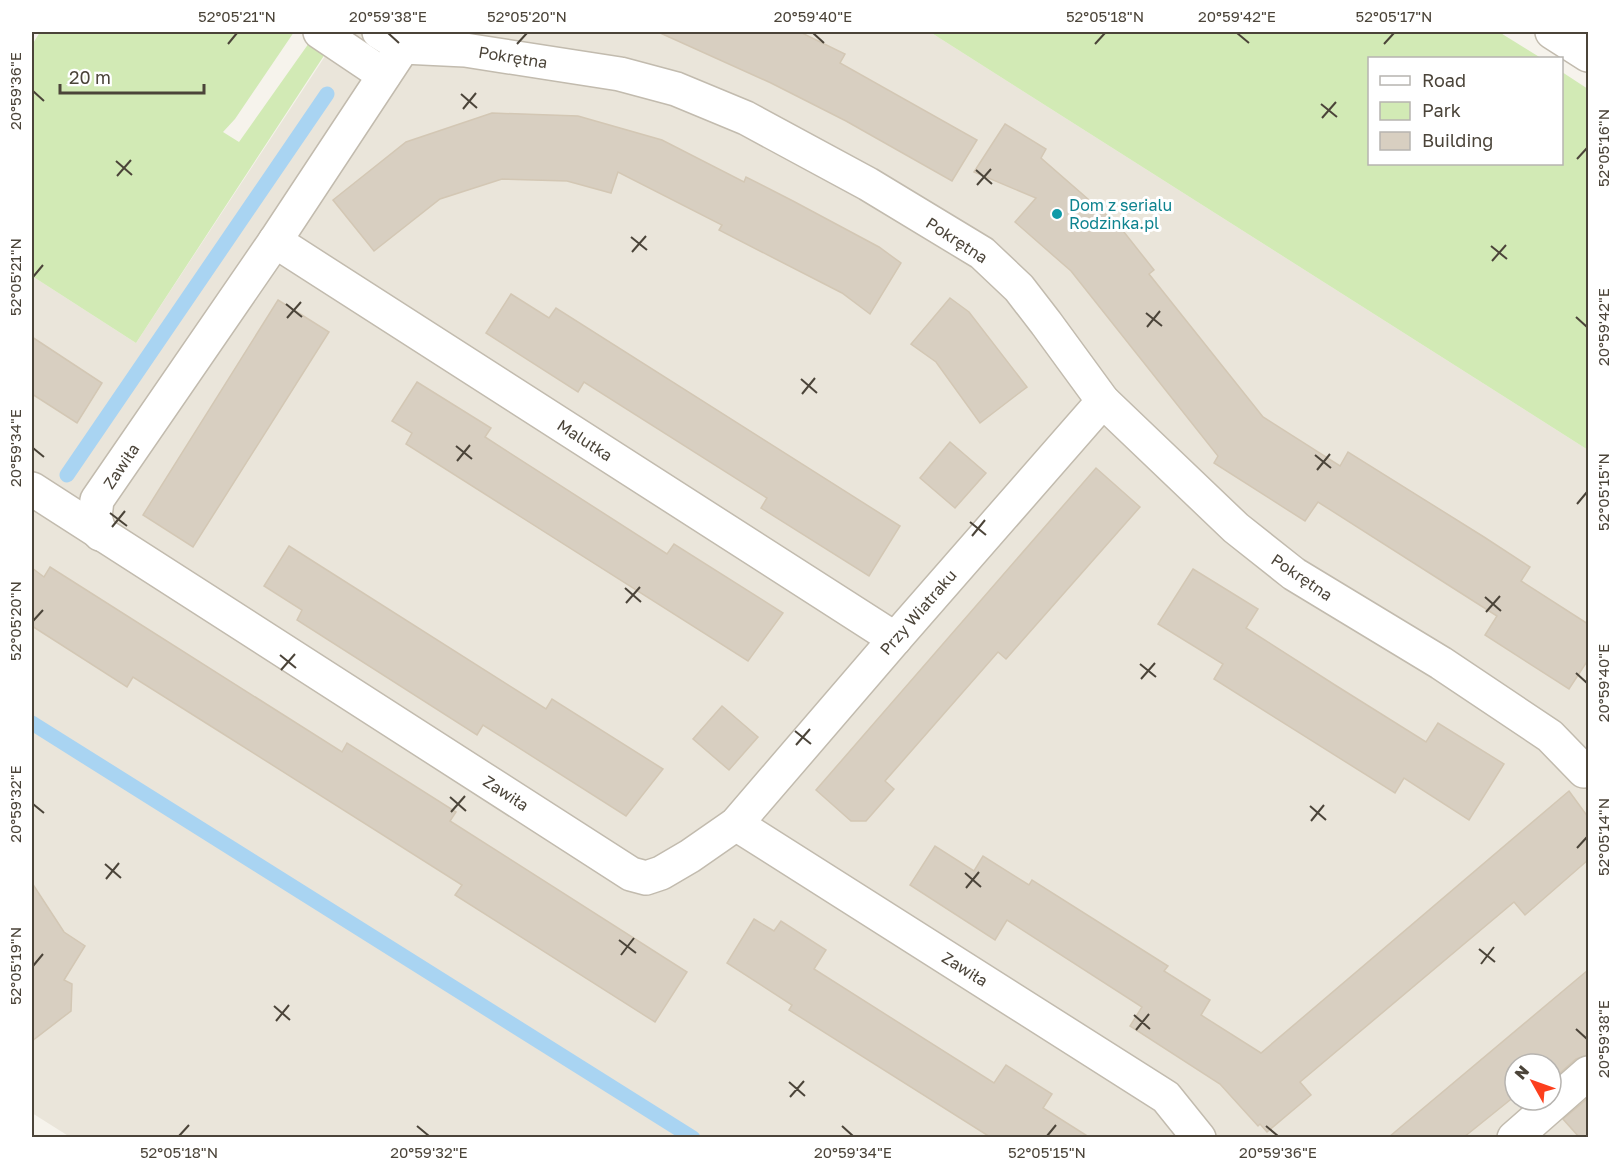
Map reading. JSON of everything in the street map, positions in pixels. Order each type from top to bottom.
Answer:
[{"type":"street","points":[[320,32],[384,75]]},
{"type":"street","points":[[1552,32],[1588,55]]},
{"type":"street","name":"Pokrętna","points":[[275,241],[384,75],[391,39],[620,74],[676,89],[746,118],[868,184],[982,253],[1018,288],[1046,322],[1103,402],[1236,528],[1294,574],[1441,663],[1550,736],[1584,771]]},
{"type":"street","name":"Zawiła","points":[[275,241],[97,500],[95,517],[100,534],[631,874],[646,878],[661,873],[736,824],[1166,1097],[1199,1137]]},
{"type":"street","name":"Malutka","points":[[275,241],[895,639]]},
{"type":"street","name":"Przy Wiatraku","points":[[736,824],[1103,402]]},
{"type":"street","points":[[32,489],[100,534]]},
{"type":"street","points":[[1514,1137],[1588,1073]]},
{"type":"shaded area","points":[[341,32],[930,32],[1588,450],[1588,1137],[70,1137],[32,1113],[32,276],[136,343]]},
{"type":"green space","points":[[40,32],[294,32],[235,119],[223,132],[239,142],[309,43],[325,54],[136,343],[32,276],[32,45]]},
{"type":"green space","points":[[930,32],[1499,32],[1539,57],[1368,57],[1368,165],[1563,165],[1563,73],[1588,89],[1588,450]]},
{"type":"building","points":[[658,32],[800,32],[845,54],[840,63],[977,140],[952,181],[846,121],[771,83]]},
{"type":"building","points":[[492,113],[578,116],[662,140],[744,182],[746,177],[793,201],[879,247],[901,263],[870,314],[842,293],[719,230],[722,225],[618,172],[611,193],[567,181],[502,179],[440,199],[374,251],[333,200],[406,142]]},
{"type":"building","points":[[1005,124],[1046,149],[1041,158],[1120,227],[1154,270],[1149,274],[1263,417],[1340,466],[1348,452],[1484,537],[1530,567],[1521,581],[1588,624],[1588,660],[1569,689],[1485,635],[1497,616],[1318,502],[1305,521],[1214,463],[1218,456],[1071,271],[1015,222],[1036,198],[974,172]]},
{"type":"building","points":[[511,294],[549,318],[556,308],[900,526],[869,576],[761,508],[767,498],[584,382],[578,392],[486,333]]},
{"type":"building","points":[[950,298],[969,312],[1027,387],[980,423],[936,362],[911,344]]},
{"type":"building","points":[[278,300],[329,332],[193,547],[143,515]]},
{"type":"building","points":[[32,337],[102,383],[77,423],[32,394]]},
{"type":"building","points":[[417,382],[491,428],[485,437],[667,554],[674,544],[783,613],[748,661],[406,444],[412,433],[392,421]]},
{"type":"building","points":[[950,442],[986,473],[955,508],[920,478]]},
{"type":"building","points":[[1096,468],[1140,507],[1006,659],[998,652],[885,781],[894,789],[866,821],[851,821],[816,790]]},
{"type":"building","points":[[289,546],[546,709],[552,699],[663,769],[626,816],[483,725],[477,735],[297,620],[302,610],[264,586]]},
{"type":"building","points":[[50,567],[342,752],[347,743],[456,812],[450,821],[687,972],[655,1022],[455,895],[462,885],[133,677],[127,687],[32,626],[32,568],[44,577]]},
{"type":"building","points":[[1193,569],[1258,609],[1246,628],[1335,685],[1426,742],[1438,723],[1504,764],[1469,820],[1404,778],[1395,793],[1214,679],[1223,664],[1158,624]]},
{"type":"building","points":[[722,706],[758,737],[729,770],[693,739]]},
{"type":"building","points":[[1569,791],[1588,817],[1588,860],[1525,915],[1514,902],[1300,1082],[1311,1095],[1267,1132],[1260,1124],[1258,1126],[1220,1084],[1130,1026],[1142,1007],[1007,920],[995,940],[910,885],[935,846],[974,871],[983,856],[1029,885],[1032,880],[1168,966],[1164,971],[1210,1000],[1201,1015],[1261,1053]]},
{"type":"building","points":[[32,883],[64,932],[85,946],[64,980],[72,984],[71,1011],[32,1041]]},
{"type":"building","points":[[754,919],[774,931],[781,921],[826,950],[814,969],[994,1083],[1006,1065],[1052,1094],[1043,1108],[1089,1137],[990,1137],[789,1010],[792,1005],[727,963]]},
{"type":"building","points":[[1588,970],[1588,1055],[1576,1059],[1563,1070],[1563,1052],[1503,1052],[1503,1106],[1464,1137],[1389,1137]]},
{"type":"building","points":[[1588,1098],[1588,1137],[1579,1137],[1563,1119]]},
{"type":"waterway","points":[[67,475],[327,94]]},
{"type":"waterway","points":[[32,723],[693,1138]]},
{"type":"place","name":"Dom z serialu Rodzinka.pl","points":[[1057,214]]}]
